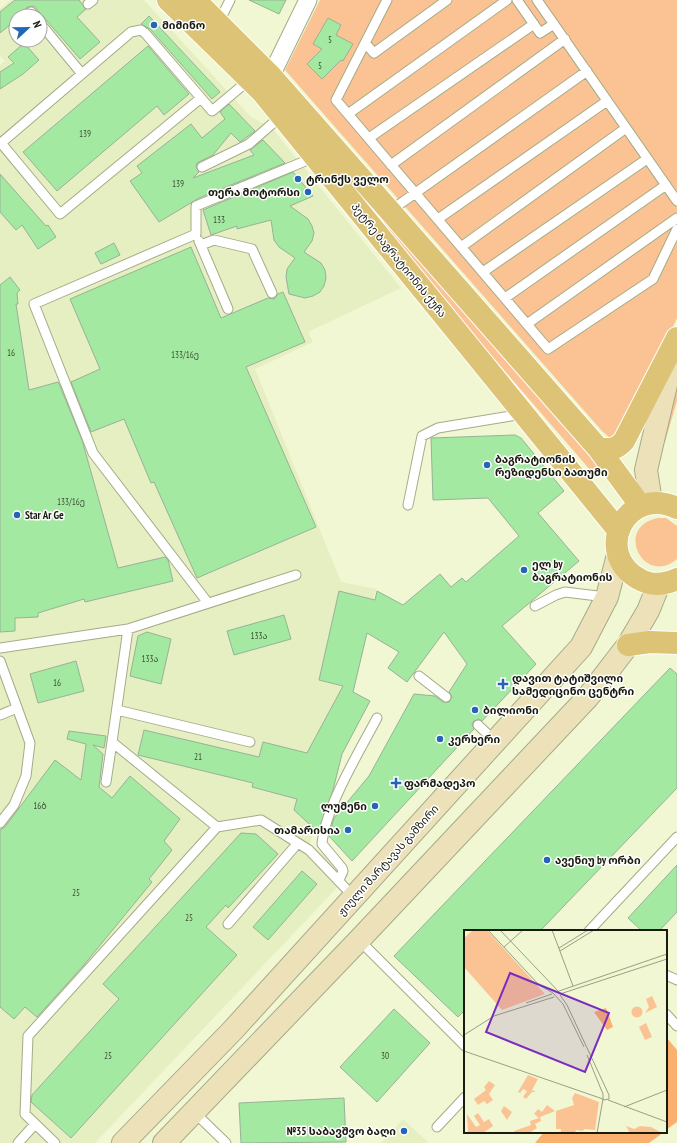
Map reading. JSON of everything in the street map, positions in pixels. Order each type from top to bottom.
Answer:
[{"type":"main road","name":"პეტრე ბაგრატიონის ქუჩა","points":[[168,0],[261,83],[390,211],[646,504]]},
{"type":"main road","name":"პეტრე ბაგრატიონის ქუჩა","points":[[195,0],[218,24],[261,83],[281,116],[618,530]]},
{"type":"main road","points":[[598,448],[608,450],[617,448],[624,441],[677,339]]},
{"type":"main road","points":[[646,504],[646,470],[677,339]]},
{"type":"main road","points":[[670,585],[650,583],[634,576],[624,567],[618,555],[616,542],[618,530],[623,520],[631,511],[646,504],[666,503],[677,508]]},
{"type":"main road","name":"ჟიული შარტავას გამზირი","points":[[123,1143],[232,1030],[581,647],[607,597],[618,555]]},
{"type":"main road","points":[[164,1143],[359,940],[588,697],[628,645],[648,611],[670,585]]},
{"type":"main road","points":[[628,645],[650,642],[677,642]]},
{"type":"street","points":[[261,83],[308,0]]},
{"type":"lane","points":[[218,24],[230,0]]},
{"type":"lane","points":[[387,0],[336,100],[548,348],[653,279],[677,229]]},
{"type":"lane","points":[[365,43],[374,53],[447,0]]},
{"type":"lane","points":[[348,114],[507,0]]},
{"type":"lane","points":[[517,0],[540,33],[554,24]]},
{"type":"lane","points":[[538,0],[677,201]]},
{"type":"lane","points":[[369,138],[534,24]]},
{"type":"lane","points":[[200,98],[60,214],[1,143],[131,32],[141,30],[212,111],[261,83]]},
{"type":"lane","points":[[48,33],[82,74]]},
{"type":"lane","points":[[391,165],[565,39]]},
{"type":"lane","points":[[390,211],[587,71]]},
{"type":"lane","points":[[438,219],[608,101]]},
{"type":"lane","points":[[202,167],[249,144],[281,116]]},
{"type":"lane","points":[[461,247],[626,128]]},
{"type":"lane","points":[[228,309],[196,234],[196,206],[315,158]]},
{"type":"lane","points":[[483,272],[647,159]]},
{"type":"lane","points":[[505,298],[666,185]]},
{"type":"lane","points":[[527,324],[677,218]]},
{"type":"lane","points":[[196,234],[34,304],[93,453],[208,603]]},
{"type":"lane","points":[[201,245],[214,240],[252,249],[272,293]]},
{"type":"lane","points":[[408,505],[422,436],[438,428],[523,414]]},
{"type":"lane","points":[[0,648],[128,629],[296,575]]},
{"type":"lane","points":[[535,606],[565,592],[607,597]]},
{"type":"lane","points":[[106,782],[128,629]]},
{"type":"lane","points":[[0,661],[30,743],[26,776],[14,805],[0,822]]},
{"type":"lane","points":[[420,676],[446,697]]},
{"type":"lane","points":[[0,715],[17,708]]},
{"type":"lane","points":[[116,710],[250,742]]},
{"type":"lane","points":[[339,880],[343,871],[322,844],[323,831],[340,790],[377,718]]},
{"type":"lane","points":[[478,724],[496,742]]},
{"type":"lane","points":[[112,742],[217,827]]},
{"type":"lane","points":[[55,1143],[25,1114],[28,1036],[217,827],[261,820],[297,844],[309,850],[354,897]]},
{"type":"lane","points":[[590,930],[677,837]]},
{"type":"lane","points":[[228,924],[297,844]]},
{"type":"lane","points":[[359,940],[464,1045]]},
{"type":"lane","points":[[667,975],[677,980]]},
{"type":"lane","points":[[667,1015],[677,1026]]},
{"type":"lane","points":[[437,1127],[464,1098]]},
{"type":"lane","points":[[194,1111],[226,1143]]},
{"type":"lane","points":[[18,1143],[35,1124]]},
{"type":"shaded area","points":[[11,0],[144,0],[251,117],[272,128],[401,288],[308,332],[313,342],[255,369],[341,582],[376,589],[310,844],[349,875],[95,1143],[0,1143],[0,65],[5,61],[0,56],[0,9]]},
{"type":"shaded area","points":[[320,0],[677,0],[677,318],[625,430],[619,436],[610,438],[602,431],[285,70]]},
{"type":"shaded area","points":[[282,104],[598,465],[599,469],[595,473],[591,471],[278,108]]},
{"type":"shaded area","points":[[677,373],[677,401],[665,442],[660,441]]},
{"type":"shaded area","points":[[658,518],[666,518],[677,526],[677,559],[665,566],[654,566],[645,561],[638,552],[636,542],[637,532],[645,523]]},
{"type":"shaded area","points":[[667,1038],[677,1050],[677,1122],[667,1129]]},
{"type":"shaded area","name":"№35 საბავშვო ბაღი","points":[[403,1119],[429,1143],[381,1143]]},
{"type":"shaded area","points":[[543,1133],[663,1133],[649,1143],[535,1143]]},
{"type":"building","points":[[15,0],[79,0],[86,9],[77,17],[100,42],[80,59],[48,22],[48,8],[36,8],[34,6],[26,8],[8,8],[8,26],[0,33],[0,12]]},
{"type":"building","points":[[249,0],[286,0],[279,14]]},
{"type":"building","points":[[149,16],[220,92],[212,99],[150,29],[141,24]]},
{"type":"building","points":[[328,18],[341,25],[336,35],[353,44],[343,61],[341,60],[322,79],[307,64],[322,49],[313,44]]},
{"type":"building","points":[[148,46],[189,94],[164,115],[157,106],[57,191],[23,152]]},
{"type":"building","points":[[18,48],[28,48],[39,60],[23,74],[0,89],[0,72],[14,63],[8,57]]},
{"type":"building","points":[[229,104],[255,131],[240,142],[231,133],[213,155],[197,163],[196,167],[199,172],[193,178],[254,155],[250,150],[263,140],[285,163],[199,198],[159,222],[130,181],[142,173],[137,166],[191,124],[202,138],[225,119],[220,112]]},
{"type":"building","points":[[293,172],[313,196],[290,206],[308,219],[312,226],[314,233],[312,241],[304,252],[321,263],[325,270],[326,278],[324,286],[320,292],[305,298],[289,294],[286,277],[287,269],[295,258],[279,247],[274,240],[271,220],[237,229],[237,226],[211,235],[203,210]]},
{"type":"building","points":[[0,174],[46,226],[48,225],[56,237],[38,249],[22,225],[16,230],[0,212]]},
{"type":"building","points":[[114,243],[120,255],[101,264],[95,253]]},
{"type":"building","points":[[191,247],[221,318],[268,298],[274,299],[278,294],[283,292],[305,342],[246,367],[316,527],[197,578],[154,482],[151,483],[124,419],[91,432],[71,382],[100,369],[70,299]]},
{"type":"building","points":[[10,277],[20,290],[17,293],[18,304],[16,304],[29,390],[58,382],[60,386],[82,440],[118,568],[165,557],[168,560],[173,581],[85,602],[84,599],[38,613],[38,617],[15,618],[15,631],[0,632],[0,285]]},
{"type":"building","points":[[515,435],[521,438],[564,491],[538,513],[579,561],[502,626],[536,664],[482,721],[479,719],[474,721],[472,724],[474,729],[352,861],[329,836],[334,818],[369,776],[414,694],[435,696],[443,702],[449,702],[452,697],[449,692],[467,664],[444,632],[407,682],[388,668],[399,652],[367,633],[353,692],[370,701],[342,754],[333,790],[318,832],[294,810],[297,799],[252,787],[253,783],[138,755],[144,730],[259,757],[263,742],[307,753],[343,686],[319,680],[339,591],[375,600],[377,591],[403,605],[440,574],[451,587],[462,578],[466,582],[519,536],[488,498],[433,500],[431,438]]},
{"type":"building","points":[[284,615],[291,639],[234,655],[227,631]]},
{"type":"building","points":[[147,632],[171,639],[161,684],[130,676],[138,636]]},
{"type":"building","points":[[76,661],[84,691],[38,703],[30,674]]},
{"type":"building","name":"ავენიუ by ორბი","points":[[670,668],[677,674],[677,788],[541,930],[464,930],[464,1011],[458,1017],[394,956]]},
{"type":"building","points":[[69,731],[106,736],[104,748],[93,745],[103,754],[99,787],[112,798],[130,776],[180,819],[164,841],[172,850],[149,879],[152,882],[83,966],[37,1017],[25,1007],[14,1019],[0,1007],[0,830],[5,827],[55,760],[81,780],[86,744],[67,739]]},
{"type":"building","points":[[241,833],[256,834],[278,854],[228,908],[226,905],[206,927],[237,955],[71,1138],[31,1102],[32,1095],[119,999],[103,984]]},
{"type":"building","points":[[677,865],[677,912],[660,930],[641,930],[628,918]]},
{"type":"building","points":[[302,871],[317,884],[268,940],[253,927]]},
{"type":"building","points":[[394,1009],[430,1043],[377,1102],[340,1067]]},
{"type":"building","points":[[344,1098],[346,1142],[241,1143],[239,1103]]},
{"type":"place","name":"მიმინო","points":[[154,25]]},
{"type":"place","name":"ტრინქს ველო","points":[[298,179]]},
{"type":"place","name":"თერა მოტორსი","points":[[308,192]]},
{"type":"place","name":"ბაგრატიონის რეზიდენსი ბათუმი","points":[[487,465]]},
{"type":"place","name":"Star Ar Ge","points":[[17,515]]},
{"type":"place","name":"ელ by ბაგრატიონის","points":[[524,570]]},
{"type":"place","name":"დავით ტატიშვილი სამედიცინო ცენტრი","points":[[503,684]]},
{"type":"place","name":"ბილიონი","points":[[475,710]]},
{"type":"place","name":"კერხერი","points":[[440,739]]},
{"type":"place","name":"ფარმადეპო","points":[[396,783]]},
{"type":"place","name":"ლუმენი","points":[[375,806]]},
{"type":"place","name":"თამარისია","points":[[348,830]]},
{"type":"place","name":"ავენიუ by ორბი","points":[[547,860]]},
{"type":"place","name":"№35 საბავშვო ბაღი","points":[[404,1131]]}]
